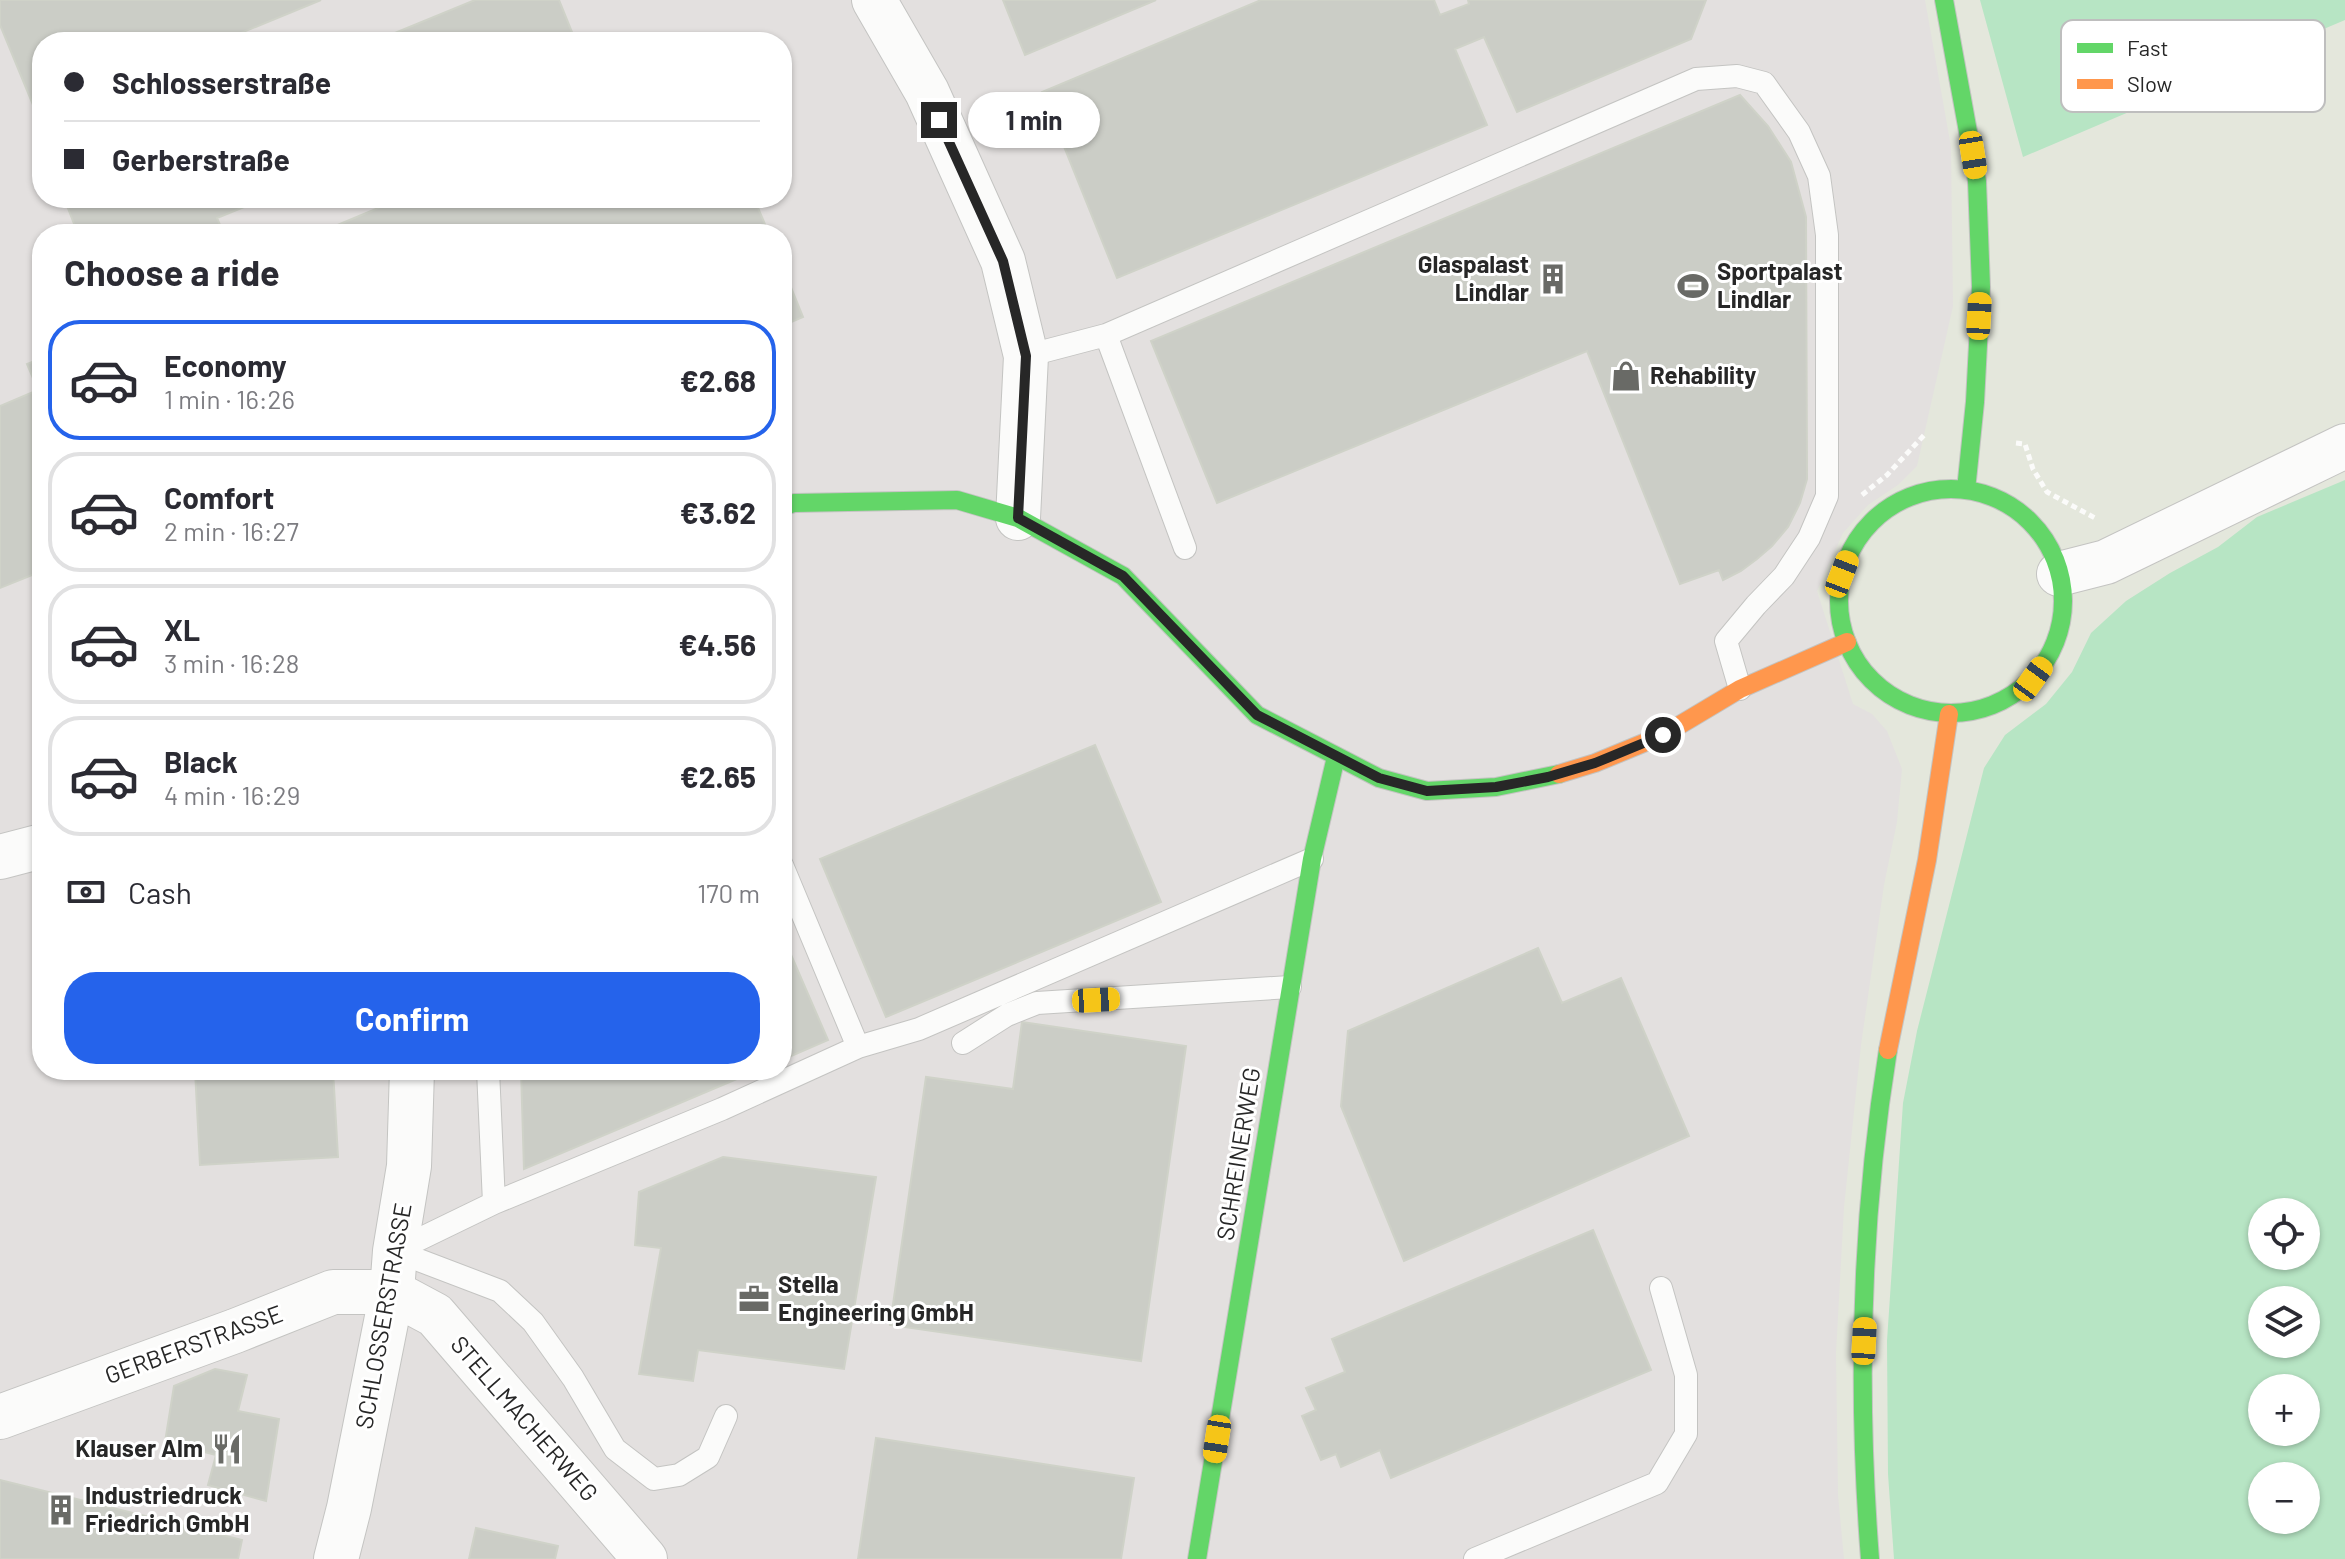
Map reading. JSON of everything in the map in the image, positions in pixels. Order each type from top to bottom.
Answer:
[{"type":"main road","points":[[1944,0],[1977,181],[1981,287],[1966,490]]},
{"type":"main road","points":[[1937,490],[1982,493],[2022,514],[2037,529],[2053,555],[2059,574],[2063,609],[2059,633],[2048,658],[2033,679],[2017,692],[1999,703],[1975,711],[1949,714],[1909,706],[1890,695],[1858,663],[1840,620],[1842,574],[1862,533],[1895,504],[1937,490]]},
{"type":"main road","points":[[792,504],[957,500],[1018,518],[1123,576],[1257,715],[1379,778],[1427,791],[1522,783],[1595,763],[1663,735],[1740,689],[1847,642]]},
{"type":"main road","points":[[1870,1559],[1863,1471],[1869,1210],[1883,1077],[1927,860],[1949,714]]},
{"type":"main road","name":"SCHREINERWEG","points":[[1197,1559],[1312,859],[1336,757]]},
{"type":"street","points":[[874,0],[927,92],[1003,261],[1026,356],[1018,518]]},
{"type":"street","points":[[2059,574],[2106,562],[2345,446]]},
{"type":"street","points":[[0,857],[32,849]]},
{"type":"street","name":"SCHLOSSERSTRASSE","points":[[336,1559],[349,1508],[394,1272],[409,1166],[412,1080]]},
{"type":"street","name":"GERBERSTRASSE","points":[[0,1417],[394,1272]]},
{"type":"street","name":"STELLMACHERWEG","points":[[394,1272],[435,1315],[645,1559]]},
{"type":"lane","points":[[1026,356],[1106,335],[1696,79],[1737,76],[1764,83],[1799,132],[1819,176],[1827,235],[1827,496],[1809,538],[1784,576],[1726,641],[1740,689]]},
{"type":"lane","points":[[1106,335],[1185,548]]},
{"type":"lane","points":[[792,1077],[858,1047],[919,1029],[1312,859]]},
{"type":"lane","points":[[792,889],[858,1047]]},
{"type":"lane","points":[[963,1043],[1007,1015],[1037,1003],[1290,987]]},
{"type":"lane","points":[[488,1080],[494,1203]]},
{"type":"lane","points":[[394,1272],[494,1203],[786,1080]]},
{"type":"lane","points":[[394,1272],[500,1291],[533,1322],[573,1378],[615,1449],[654,1479],[679,1475],[708,1457],[726,1416]]},
{"type":"lane","points":[[1475,1559],[1657,1483],[1686,1434],[1686,1375],[1661,1288]]},
{"type":"path","points":[[1856,500],[1887,475],[1925,433],[2025,444],[2033,469],[2047,492],[2094,516],[2106,562]]},
{"type":"shaded area","points":[[0,0],[1925,0],[1951,147],[1953,306],[1917,466],[1898,485],[1868,505],[1843,533],[1817,591],[1853,704],[1872,714],[1887,731],[1902,769],[1897,822],[1884,885],[1861,1045],[1844,1207],[1836,1353],[1838,1495],[1844,1559],[0,1559]]},
{"type":"green space","points":[[1980,0],[2345,0],[2345,20],[2325,29],[2325,20],[2061,20],[2061,112],[2129,112],[2023,157]]},
{"type":"green space","points":[[2345,480],[2345,1559],[1894,1559],[1888,1474],[1887,1341],[1903,1103],[1917,1031],[1984,768],[2005,735],[2046,704],[2072,672],[2091,633],[2126,601],[2218,547],[2257,517]]},
{"type":"building","points":[[0,0],[321,0],[243,32],[32,32],[32,102],[0,25]]},
{"type":"building","points":[[475,0],[559,0],[572,32],[397,32]]},
{"type":"building","points":[[1003,0],[1156,0],[1025,55]]},
{"type":"building","points":[[1261,0],[1434,0],[1440,15],[1469,4],[1468,0],[1706,0],[1691,39],[1517,112],[1484,37],[1455,49],[1487,125],[1117,278],[1042,92]]},
{"type":"building","name":"Glaspalast Lindlar","points":[[1740,95],[1768,126],[1791,162],[1806,217],[1807,479],[1788,527],[1757,559],[1723,580],[1719,570],[1680,584],[1587,351],[1217,503],[1151,341]]},
{"type":"building","points":[[68,208],[242,208],[217,218],[220,224],[74,224]]},
{"type":"building","points":[[378,208],[758,208],[765,224],[340,224]]},
{"type":"building","points":[[792,290],[803,317],[792,322]]},
{"type":"building","points":[[32,393],[32,575],[0,588],[0,406]]},
{"type":"building","points":[[1095,745],[1161,902],[886,1017],[820,859]]},
{"type":"building","points":[[1538,948],[1562,1003],[1621,978],[1689,1136],[1404,1261],[1341,1106],[1348,1031]]},
{"type":"building","points":[[792,957],[828,1040],[792,1056]]},
{"type":"building","points":[[1022,1022],[1186,1046],[1141,1361],[890,1325],[926,1077],[1013,1089]]},
{"type":"building","points":[[196,1080],[334,1080],[338,1157],[200,1165]]},
{"type":"building","points":[[521,1080],[734,1080],[524,1169]]},
{"type":"building","name":"Stella Engineering GmbH","points":[[723,1157],[876,1177],[844,1369],[698,1350],[693,1381],[639,1374],[661,1248],[635,1245],[639,1192]]},
{"type":"building","points":[[1593,1230],[1651,1370],[1391,1478],[1380,1450],[1341,1467],[1336,1454],[1321,1460],[1302,1416],[1316,1410],[1306,1388],[1345,1372],[1332,1339]]},
{"type":"building","points":[[215,1369],[247,1375],[238,1411],[279,1419],[266,1501],[208,1485],[216,1455],[165,1442],[174,1386]]},
{"type":"building","points":[[876,1438],[1134,1478],[1121,1559],[858,1559]]},
{"type":"building","name":"Industriedruck Friedrich GmbH","points":[[0,1480],[242,1540],[238,1559],[0,1559]]},
{"type":"building","points":[[476,1528],[558,1546],[555,1559],[469,1559]]},
{"type":"traffic: fast","points":[[1944,0],[1977,181],[1981,287],[1975,402],[1966,490]]},
{"type":"traffic: fast","points":[[1951,489],[1973,491],[1994,498],[2030,522],[2054,558],[2061,579],[2063,601],[2061,623],[2054,644],[2030,680],[1994,704],[1973,711],[1951,713],[1929,711],[1908,704],[1872,680],[1848,644],[1841,623],[1839,601],[1841,579],[1848,558],[1872,522],[1908,498],[1929,491],[1951,489]]},
{"type":"traffic: fast","points":[[792,504],[957,500],[1018,518],[1123,576],[1257,715],[1379,778],[1427,791],[1496,787],[1559,774]]},
{"type":"traffic: fast","points":[[1197,1559],[1312,859],[1336,757]]},
{"type":"traffic: fast","points":[[1870,1559],[1864,1432],[1864,1304],[1872,1176],[1888,1050]]},
{"type":"traffic: slow","points":[[1559,774],[1663,735],[1740,689],[1847,642]]},
{"type":"traffic: slow","points":[[1888,1050],[1927,860],[1949,714]]},
{"type":"place","name":"Glaspalast Lindlar","points":[[1553,279]]},
{"type":"place","name":"Sportpalast Lindlar","points":[[1693,286]]},
{"type":"place","name":"Rehability","points":[[1626,376]]},
{"type":"place","name":"Stella Engineering GmbH","points":[[754,1299]]},
{"type":"place","name":"Klauser Alm","points":[[227,1449]]},
{"type":"place","name":"Industriedruck Friedrich GmbH","points":[[61,1510]]},
{"type":"route","points":[[939,120],[1003,261],[1026,356],[1018,518],[1123,576],[1257,715],[1379,778],[1427,791],[1496,787],[1548,777],[1595,763],[1663,735]]}]
